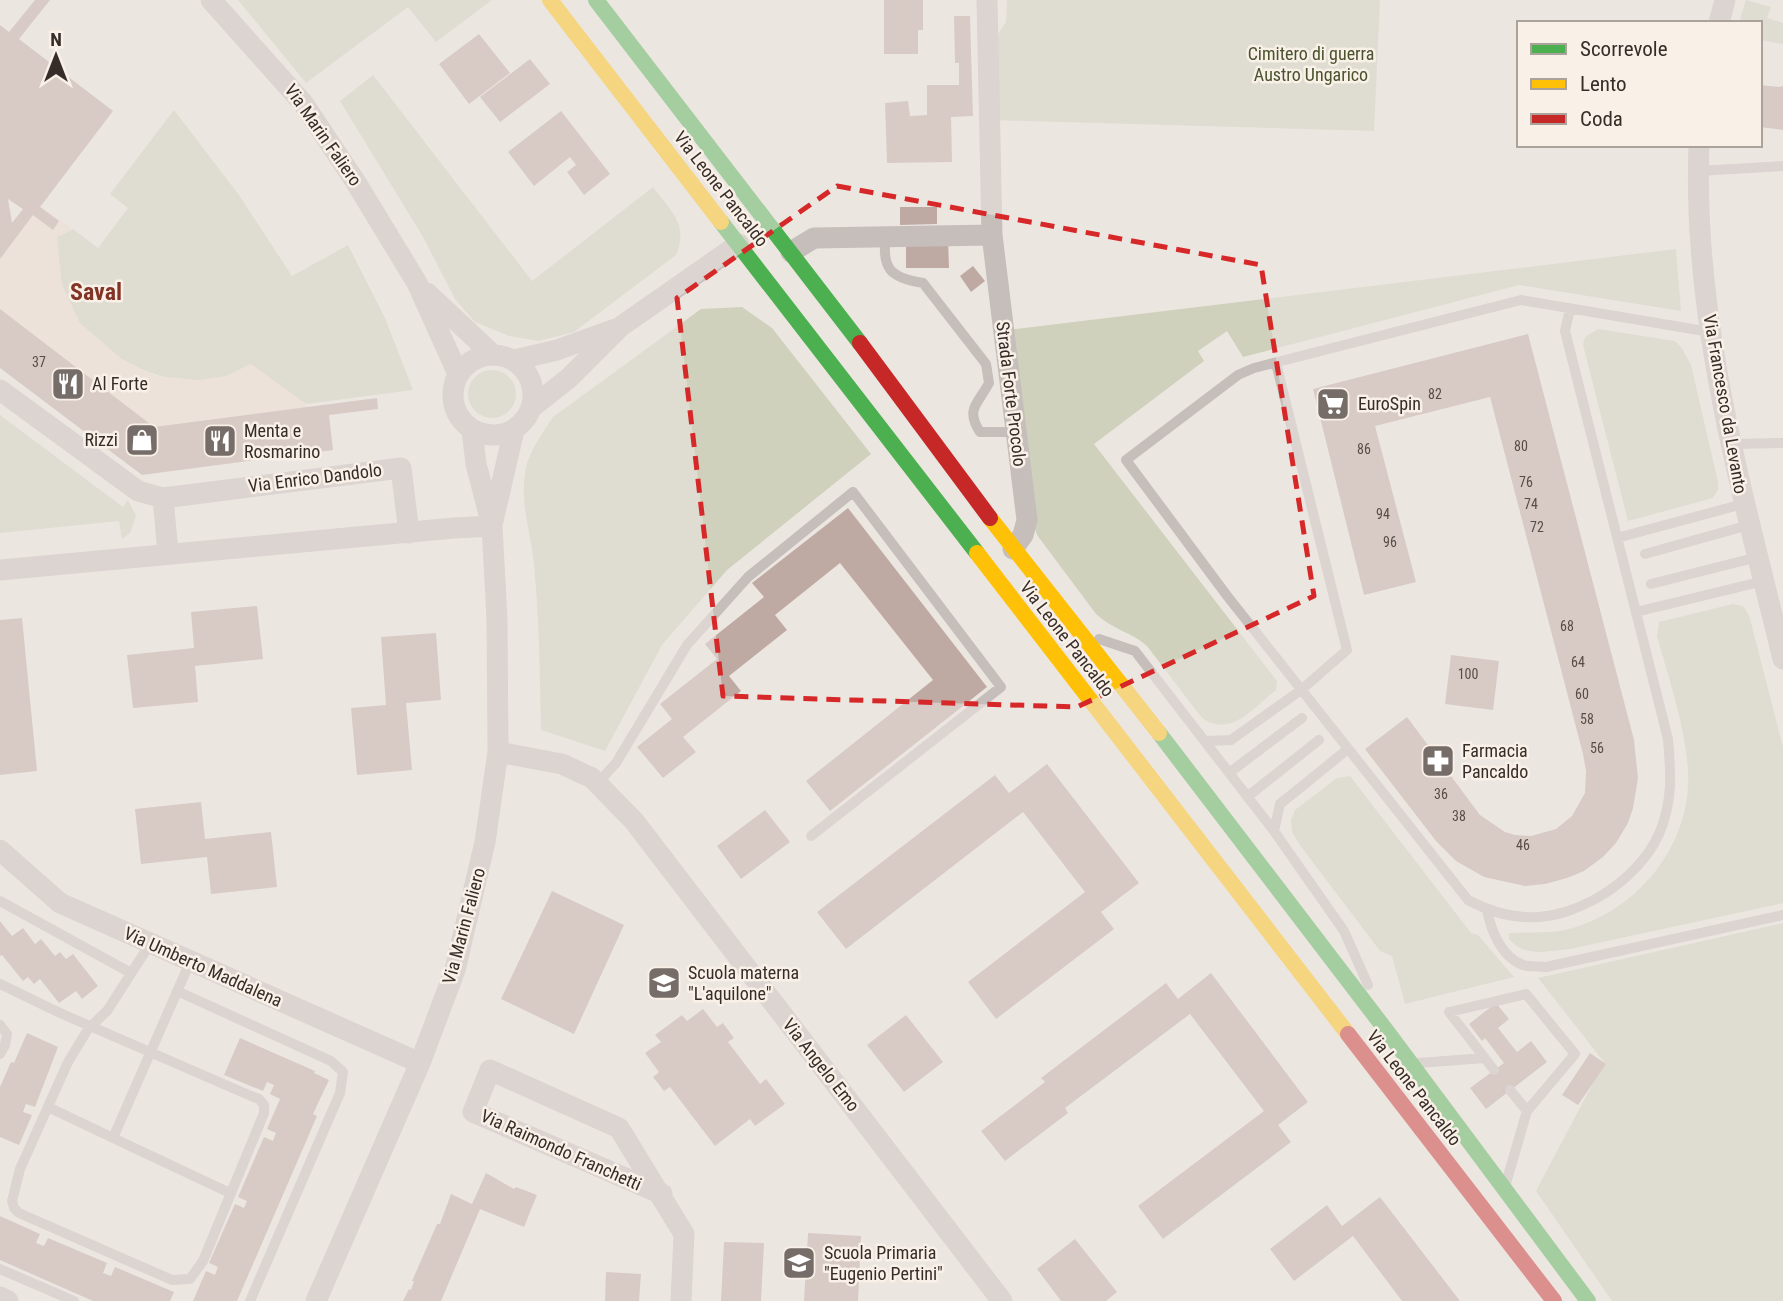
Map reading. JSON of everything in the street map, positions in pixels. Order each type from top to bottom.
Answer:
[{"type":"main road","name":"Via Leone Pancaldo","points":[[550,0],[754,233],[791,252],[1013,549],[1082,633],[1411,1063],[1588,1301]]},
{"type":"main road","name":"Via Leone Pancaldo","points":[[596,0],[754,233],[1554,1301]]},
{"type":"street","name":"Via Marin Faliero","points":[[211,0],[303,103],[355,181],[417,283],[458,373],[452,393],[453,404],[464,423],[472,430],[476,464],[492,526],[498,620],[498,752],[473,903],[455,970],[420,1063],[316,1301]]},
{"type":"street","name":"Strada Forte Procolo","points":[[987,0],[992,235],[1027,520],[1023,535],[1013,549]]},
{"type":"street","points":[[1720,21],[1725,0]]},
{"type":"street","name":"Via Francesco da Levanto","points":[[1699,147],[1697,192],[1710,332],[1743,504],[1783,659]]},
{"type":"street","name":"Via Marin Faliero","points":[[492,526],[514,429],[527,417],[531,408],[569,378],[620,327],[754,233]]},
{"type":"street","points":[[791,252],[814,238],[992,235]]},
{"type":"street","name":"Via Marin Faliero","points":[[417,283],[492,354],[514,360],[557,350],[620,327]]},
{"type":"street","points":[[458,373],[468,362],[492,354]]},
{"type":"street","points":[[514,360],[523,368],[532,384],[534,397],[531,408]]},
{"type":"street","name":"Via Enrico Dandolo","points":[[0,390],[138,491],[163,498],[401,468],[409,533]]},
{"type":"street","points":[[472,430],[495,435],[514,429]]},
{"type":"street","points":[[163,498],[167,553]]},
{"type":"street","points":[[0,570],[492,526]]},
{"type":"street","name":"Via Angelo Emo","points":[[498,752],[562,764],[598,783],[634,821],[1002,1301]]},
{"type":"street","name":"Via Umberto Maddalena","points":[[0,850],[60,903],[420,1063]]},
{"type":"street","name":"Via Raimondo Franchetti","points":[[662,1194],[472,1112],[490,1070],[619,1128],[662,1194],[684,1234],[681,1301]]},
{"type":"street","points":[[0,1297],[8,1301]]},
{"type":"lane","points":[[1698,171],[1783,166]]},
{"type":"lane","points":[[886,236],[883,254],[892,273],[902,279],[923,283],[986,364],[989,383],[973,409],[972,420],[980,432],[1016,432]]},
{"type":"lane","points":[[1570,309],[1565,331],[1668,740],[1672,787],[1659,835],[1635,868],[1616,887],[1596,900],[1557,914],[1525,917],[1487,910],[1468,900],[1301,690],[1126,460],[1238,375],[1521,300],[1710,332]]},
{"type":"lane","points":[[1205,741],[1231,740],[1301,690],[1347,650],[1276,363]]},
{"type":"lane","points":[[1733,444],[1783,443]]},
{"type":"lane","points":[[598,783],[616,763],[692,638],[748,577],[853,492],[1001,687],[811,836]]},
{"type":"lane","points":[[1617,538],[1743,504]]},
{"type":"lane","points":[[1645,554],[1749,525]]},
{"type":"lane","points":[[1651,584],[1758,556]]},
{"type":"lane","points":[[1636,612],[1764,581]]},
{"type":"lane","points":[[1082,633],[1135,651],[1274,831],[1344,931],[1392,1038]]},
{"type":"lane","points":[[1229,773],[1303,718]]},
{"type":"lane","points":[[1247,797],[1319,740]]},
{"type":"lane","points":[[1274,831],[1280,804],[1348,749]]},
{"type":"lane","points":[[0,901],[131,973]]},
{"type":"lane","points":[[1487,910],[1492,932],[1508,955],[1523,965],[1546,967],[1783,915]]},
{"type":"lane","points":[[0,984],[60,1013],[91,1026],[151,1052],[251,1096],[259,1099],[264,1105],[264,1113],[203,1261],[190,1279],[183,1281],[172,1280],[19,1213],[12,1201],[20,1169],[68,1062],[91,1026],[107,1011],[150,944]]},
{"type":"lane","points":[[113,1138],[190,962]]},
{"type":"lane","points":[[177,991],[331,1061],[343,1072],[340,1093],[250,1301]]},
{"type":"lane","points":[[1494,1070],[1449,1013],[1526,994],[1575,1054],[1527,1111],[1504,1189]]},
{"type":"lane","points":[[0,1025],[6,1034],[5,1045],[0,1054]]},
{"type":"lane","points":[[1411,1063],[1485,1058]]},
{"type":"lane","points":[[1510,1090],[1527,1111]]},
{"type":"lane","points":[[48,1107],[230,1193]]},
{"type":"lane","points":[[0,1269],[74,1301]]},
{"type":"highlighted area","points":[[837,186],[1261,265],[1314,596],[1077,707],[723,696],[677,298]]},
{"type":"green space","points":[[238,0],[492,0],[436,42],[408,7],[306,83]]},
{"type":"green space","name":"Cimitero di guerra Austro Ungarico","points":[[1007,0],[1380,0],[1374,131],[991,120],[994,40],[1006,22]]},
{"type":"green space","points":[[1746,0],[1771,7],[1767,18],[1783,23],[1783,44],[1762,40],[1762,21],[1740,21]]},
{"type":"green space","points":[[373,75],[532,281],[653,187],[672,211],[679,226],[676,255],[574,332],[539,341],[509,336],[475,322],[455,299],[423,237],[340,101]]},
{"type":"green space","points":[[174,110],[239,195],[292,276],[348,245],[385,318],[413,390],[306,404],[251,364],[227,376],[208,381],[167,378],[147,372],[110,352],[81,325],[65,295],[57,237],[73,229],[98,248],[128,208],[110,194]]},
{"type":"green space","points":[[1676,249],[1681,311],[1519,285],[1243,357],[1227,331],[1198,351],[1204,361],[1094,444],[1277,681],[1276,690],[1232,723],[1223,725],[1202,718],[1147,646],[1096,614],[1037,535],[1029,508],[1007,330]]},
{"type":"green space","points":[[742,307],[772,328],[871,454],[727,570],[662,645],[605,751],[541,730],[536,585],[524,496],[526,467],[532,452],[553,417],[701,309]]},
{"type":"green space","points":[[1598,329],[1675,341],[1682,348],[1691,365],[1718,482],[1718,490],[1713,498],[1628,521],[1583,345],[1585,337]]},
{"type":"green space","points":[[492,370],[509,377],[516,394],[509,411],[492,418],[475,411],[468,394],[475,377]]},
{"type":"green space","points":[[0,415],[123,507],[128,500],[136,516],[130,533],[122,539],[119,521],[0,533]]},
{"type":"green space","points":[[1733,604],[1743,606],[1749,615],[1783,747],[1783,903],[1570,949],[1537,952],[1515,945],[1509,939],[1509,933],[1565,930],[1597,918],[1640,889],[1657,869],[1671,847],[1681,823],[1687,798],[1688,771],[1680,720],[1657,636],[1659,622]]},
{"type":"green space","points":[[1350,776],[1471,933],[1478,935],[1514,977],[1405,1004],[1392,956],[1380,951],[1292,832],[1291,820],[1295,810],[1337,778]]},
{"type":"green space","points":[[1783,923],[1783,1301],[1612,1301],[1536,1191],[1604,1062],[1538,978]]},
{"type":"shaded area","points":[[30,200],[73,229],[57,237],[62,285],[80,323],[123,360],[156,376],[199,380],[226,376],[251,364],[321,416],[151,438],[0,323],[0,240]]},
{"type":"building","points":[[35,0],[50,0],[19,39],[113,111],[40,207],[59,221],[53,230],[33,215],[0,259],[0,25],[9,32]],"holes":[[[8,199],[23,209],[12,223]]]},
{"type":"building","points":[[884,0],[923,0],[923,30],[918,30],[918,54],[884,54]]},
{"type":"building","points":[[954,16],[970,16],[973,116],[951,117],[952,162],[887,163],[885,103],[908,101],[910,116],[927,115],[927,85],[959,85],[959,63],[955,63]]},
{"type":"building","points":[[479,34],[510,73],[469,104],[439,64]]},
{"type":"building","points":[[530,59],[550,84],[500,122],[480,97]]},
{"type":"building","points":[[1762,85],[1783,86],[1783,130],[1762,127]]},
{"type":"building","points":[[561,111],[610,174],[584,195],[567,172],[576,165],[570,157],[534,186],[508,152]]},
{"type":"building","points":[[900,207],[937,207],[937,224],[900,225]]},
{"type":"building","points":[[906,240],[948,240],[949,268],[906,268]]},
{"type":"building","points":[[973,266],[985,281],[971,292],[960,276]]},
{"type":"building","points":[[0,309],[154,427],[377,398],[378,409],[329,415],[333,450],[142,475],[0,368]]},
{"type":"building","points":[[1528,334],[1634,740],[1638,778],[1628,823],[1616,843],[1603,857],[1584,871],[1567,878],[1525,886],[1484,877],[1456,861],[1436,841],[1365,749],[1407,717],[1480,815],[1505,832],[1515,835],[1531,836],[1556,829],[1572,816],[1585,793],[1586,771],[1583,754],[1490,397],[1375,426],[1416,582],[1364,595],[1313,389]]},
{"type":"building","points":[[848,508],[987,687],[830,811],[806,781],[933,680],[840,563],[775,615],[787,630],[729,676],[741,691],[683,737],[696,752],[663,778],[637,747],[672,719],[660,704],[717,659],[705,644],[764,597],[752,583]]},
{"type":"building","points":[[257,606],[263,659],[195,666],[198,702],[133,708],[127,655],[194,648],[191,612]]},
{"type":"building","points":[[22,618],[37,771],[0,775],[0,620]]},
{"type":"building","points":[[436,633],[441,700],[406,703],[412,770],[357,775],[351,708],[386,705],[381,637]]},
{"type":"building","points":[[1451,655],[1499,661],[1493,710],[1445,704]]},
{"type":"building","points":[[1047,764],[1139,883],[1101,912],[1114,929],[996,1019],[968,982],[1085,892],[1023,812],[846,949],[817,912],[995,775],[1009,793]]},
{"type":"building","points":[[201,802],[205,839],[271,832],[277,887],[211,894],[207,857],[141,864],[135,809]]},
{"type":"building","points":[[765,810],[790,842],[741,879],[717,846]]},
{"type":"building","points":[[552,891],[624,925],[574,1034],[501,999]]},
{"type":"building","points":[[0,921],[12,936],[23,928],[35,944],[41,939],[55,956],[60,952],[66,959],[73,954],[98,986],[82,999],[76,991],[59,1003],[40,979],[34,984],[28,977],[23,981],[2,955],[0,956]]},
{"type":"building","points":[[1211,973],[1308,1102],[1278,1125],[1291,1142],[1163,1239],[1138,1206],[1264,1111],[1190,1014],[1065,1108],[1068,1113],[1005,1161],[981,1131],[1045,1082],[1041,1078],[1166,983],[1178,999]]},
{"type":"building","points":[[1496,1003],[1509,1019],[1498,1028],[1517,1052],[1531,1041],[1547,1062],[1486,1109],[1470,1088],[1504,1063],[1485,1038],[1482,1041],[1469,1024]]},
{"type":"building","points":[[703,1009],[717,1027],[723,1023],[734,1038],[728,1042],[760,1084],[766,1079],[785,1104],[755,1126],[750,1119],[715,1146],[670,1087],[664,1091],[653,1077],[659,1072],[645,1053],[661,1042],[655,1035],[682,1015],[687,1021]]},
{"type":"building","points":[[906,1015],[943,1062],[904,1092],[867,1045]]},
{"type":"building","points":[[27,1033],[58,1047],[35,1107],[26,1104],[23,1112],[32,1115],[19,1145],[0,1137],[0,1087]]},
{"type":"building","points":[[240,1038],[315,1071],[314,1073],[329,1080],[313,1114],[317,1116],[237,1301],[193,1301],[206,1271],[215,1275],[218,1267],[209,1263],[235,1204],[244,1208],[247,1201],[238,1197],[264,1137],[273,1141],[276,1133],[267,1129],[280,1099],[270,1094],[274,1085],[267,1082],[263,1091],[224,1075]]},
{"type":"building","points":[[1590,1053],[1606,1064],[1578,1105],[1562,1095]]},
{"type":"building","points":[[486,1173],[514,1189],[516,1187],[537,1195],[524,1227],[480,1209],[441,1301],[403,1301],[409,1289],[411,1290],[412,1281],[437,1224],[440,1224],[451,1194],[472,1204]]},
{"type":"building","points":[[1380,1197],[1460,1301],[1402,1301],[1353,1236],[1294,1281],[1270,1249],[1327,1205],[1342,1226]]},
{"type":"building","points":[[0,1216],[40,1234],[36,1243],[44,1246],[48,1238],[107,1263],[103,1273],[111,1276],[115,1267],[174,1292],[170,1301],[93,1301],[0,1260]]},
{"type":"building","points":[[808,1233],[861,1236],[858,1301],[804,1301]]},
{"type":"building","points":[[1075,1239],[1117,1292],[1106,1301],[1061,1301],[1037,1269]]},
{"type":"building","points":[[724,1242],[764,1243],[761,1301],[721,1301]]},
{"type":"building","points":[[606,1272],[641,1274],[639,1301],[605,1301]]},
{"type":"traffic: fast","points":[[596,0],[860,343]]},
{"type":"traffic: fast","points":[[721,222],[977,553]]},
{"type":"traffic: fast","points":[[1159,733],[1392,1038],[1588,1301]]},
{"type":"traffic: slow","points":[[550,0],[721,222]]},
{"type":"traffic: slow","points":[[990,518],[1159,733]]},
{"type":"traffic: slow","points":[[977,553],[1348,1034]]},
{"type":"traffic: jam","points":[[860,343],[990,518]]},
{"type":"traffic: jam","points":[[1348,1034],[1554,1301]]},
{"type":"place","name":"Al Forte","points":[[68,384]]},
{"type":"place","name":"EuroSpin","points":[[1333,404]]},
{"type":"place","name":"Rizzi","points":[[142,440]]},
{"type":"place","name":"Menta e Rosmarino","points":[[220,441]]},
{"type":"place","name":"Farmacia Pancaldo","points":[[1438,761]]},
{"type":"place","name":"Scuola materna \"L'aquilone\"","points":[[664,983]]},
{"type":"place","name":"Scuola Primaria \"Eugenio Pertini\"","points":[[799,1263]]},
{"type":"district","name":"Saval","points":[[96,292]]}]
